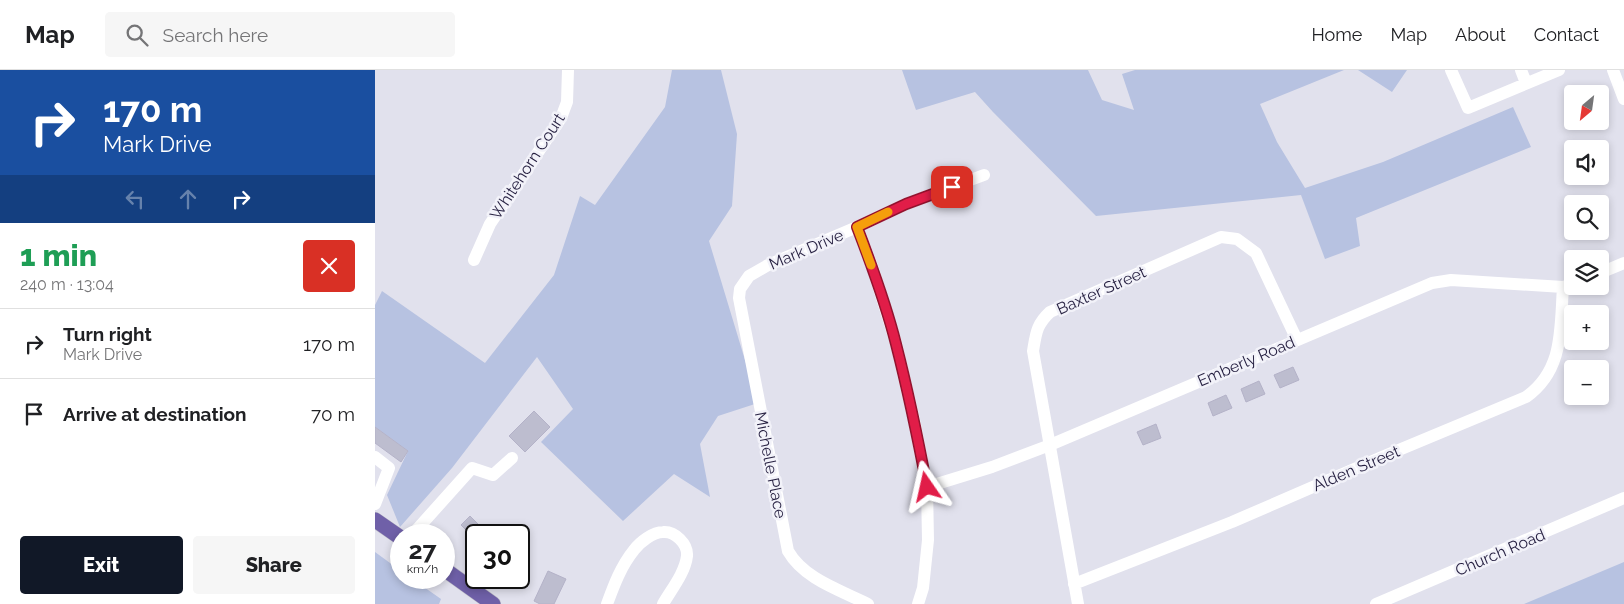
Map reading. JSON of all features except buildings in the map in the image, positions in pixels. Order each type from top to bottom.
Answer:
[{"type":"main road","points":[[375,520],[390,530]]},
{"type":"main road","points":[[455,577],[493,604]]},
{"type":"street","name":"Whitehorn Court","points":[[474,260],[490,224],[561,118],[567,102],[568,70]]},
{"type":"street","points":[[1451,70],[1468,108],[1559,70]]},
{"type":"street","points":[[1521,70],[1526,83]]},
{"type":"street","points":[[1613,70],[1624,99]]},
{"type":"street","name":"Mark Drive","points":[[744,283],[749,276],[768,265],[906,204],[984,175]]},
{"type":"street","points":[[857,227],[873,269],[896,343],[927,487],[929,540],[923,588],[918,604]]},
{"type":"street","name":"Baxter Street","points":[[1078,604],[1033,351],[1041,320],[1049,312],[1221,237],[1237,239],[1256,253],[1297,340]]},
{"type":"street","points":[[1609,270],[1624,263]]},
{"type":"street","name":"Emberly Road","points":[[927,487],[992,467],[1050,444],[1432,283],[1451,280],[1564,286]]},
{"type":"street","name":"Michelle Place","points":[[744,283],[740,289],[739,298],[788,551],[794,562],[810,575],[868,604]]},
{"type":"street","name":"Alden Street","points":[[1074,584],[1232,522],[1383,456],[1526,397],[1544,381],[1552,367],[1559,348],[1567,295]]},
{"type":"street","points":[[375,457],[389,468],[375,504]]},
{"type":"street","points":[[422,524],[472,468],[493,475],[512,458]]},
{"type":"street","name":"Church Road","points":[[1376,604],[1624,498]]},
{"type":"street","points":[[607,604],[618,575],[635,548],[652,535],[663,532],[672,534],[680,539],[684,544],[687,554],[685,565],[663,604]]},
{"type":"shaded area","points":[[672,70],[721,70],[737,134],[732,206],[709,241],[758,403],[718,416],[700,444],[710,497],[674,474],[623,521],[541,442],[573,409],[537,357],[452,468],[403,524],[399,524],[387,495],[408,451],[375,427],[375,305],[382,291],[485,363],[554,275],[580,196],[595,205],[665,107]]},
{"type":"shaded area","points":[[902,70],[1088,70],[1102,100],[1134,110],[1122,74],[1135,70],[1344,70],[1260,104],[1277,142],[1305,188],[1383,162],[1513,107],[1531,147],[1356,218],[1360,246],[1325,259],[1301,195],[1096,216],[975,92],[916,110]]},
{"type":"shaded area","points":[[1358,70],[1407,70],[1392,92]]},
{"type":"shaded area","points":[[375,552],[390,563],[390,589],[427,589],[441,599],[439,604],[375,604]]},
{"type":"shaded area","points":[[1624,562],[1624,604],[1524,604]]},
{"type":"slow traffic","points":[[871,265],[857,227],[888,212]]},
{"type":"route","points":[[927,487],[896,343],[873,269],[857,227],[906,204],[952,187]]}]
